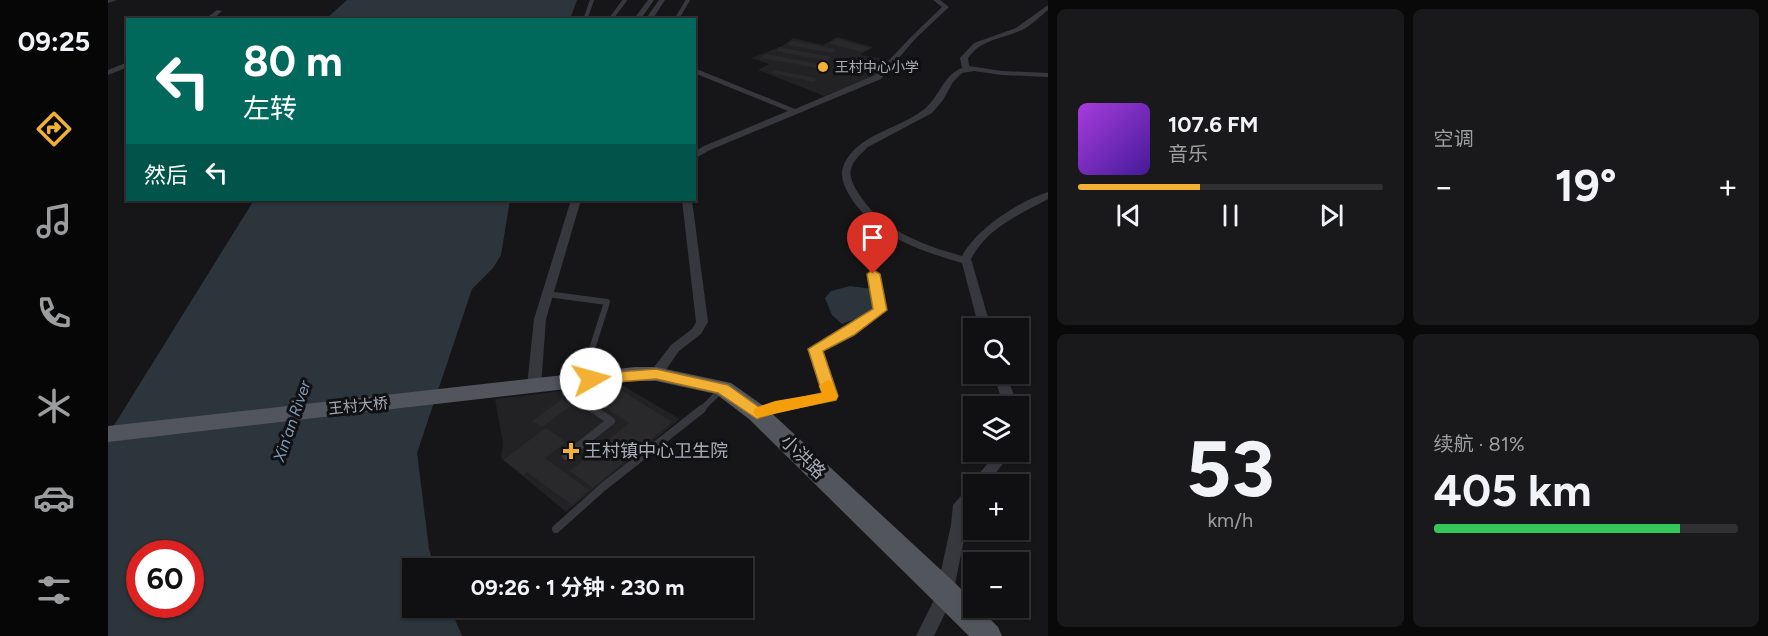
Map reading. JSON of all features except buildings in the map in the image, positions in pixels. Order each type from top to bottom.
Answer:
[{"type":"main road","name":"小洪路","points":[[501,390],[656,374],[723,388],[757,413],[944,591],[988,636]]},
{"type":"main road","name":"王村大桥","points":[[108,434],[501,390]]},
{"type":"street","points":[[108,1],[114,0]]},
{"type":"street","points":[[638,18],[651,0]]},
{"type":"street","points":[[649,18],[662,0]]},
{"type":"street","points":[[697,153],[881,75],[912,38],[946,7],[936,0]]},
{"type":"street","points":[[966,69],[964,57],[969,51],[1000,34],[1024,27],[1048,6]]},
{"type":"street","points":[[210,18],[219,11]]},
{"type":"street","points":[[108,73],[126,64]]},
{"type":"street","points":[[966,261],[929,250],[882,225],[866,211],[852,193],[845,177],[847,164],[855,155],[884,134],[931,110],[942,98],[948,80],[966,69],[1048,75]]},
{"type":"street","points":[[696,71],[794,111]]},
{"type":"street","points":[[982,318],[966,261],[969,249],[1017,211],[1048,195]]},
{"type":"street","points":[[566,201],[570,219]]},
{"type":"street","points":[[534,386],[537,336],[547,294],[576,201]]},
{"type":"street","points":[[656,374],[675,348],[697,331],[702,322],[687,201]]},
{"type":"street","points":[[987,474],[997,462]]},
{"type":"street","points":[[925,636],[943,599],[963,503]]},
{"type":"lane","points":[[586,18],[592,0]]},
{"type":"lane","points":[[612,18],[626,0]]},
{"type":"lane","points":[[677,18],[688,0]]},
{"type":"lane","points":[[757,413],[830,396],[815,349],[849,332],[880,310],[869,255]]},
{"type":"lane","points":[[547,294],[607,302],[592,349],[591,379]]},
{"type":"lane","points":[[566,456],[611,421],[574,396],[568,382]]},
{"type":"lane","points":[[556,529],[603,487],[700,411],[723,388]]},
{"type":"shaded area","name":"王村中心小学","points":[[837,37],[873,47],[860,55],[887,59],[876,76],[824,96],[758,70],[769,64],[752,58],[782,46],[793,38],[823,45]]},
{"type":"shaded area","name":"王村镇中心卫生院","points":[[620,384],[680,419],[566,512],[501,458],[503,443],[495,399]]},
{"type":"water","points":[[347,0],[577,0],[570,18],[327,18]]},
{"type":"water","name":"Xin’an River","points":[[253,201],[510,201],[501,255],[493,268],[472,289],[417,453],[432,558],[402,558],[402,618],[454,618],[462,636],[108,636],[108,435]]},
{"type":"water","points":[[850,286],[873,289],[874,308],[869,314],[842,324],[832,315],[825,298],[831,291]]},
{"type":"slow traffic","points":[[761,412],[830,396],[827,386]]},
{"type":"place","name":"王村中心小学","points":[[823,67]]},
{"type":"place","name":"王村镇中心卫生院","points":[[571,451]]},
{"type":"route","points":[[591,379],[656,374],[723,388],[757,413],[830,396],[815,349],[849,332],[880,310],[873,274]]}]
